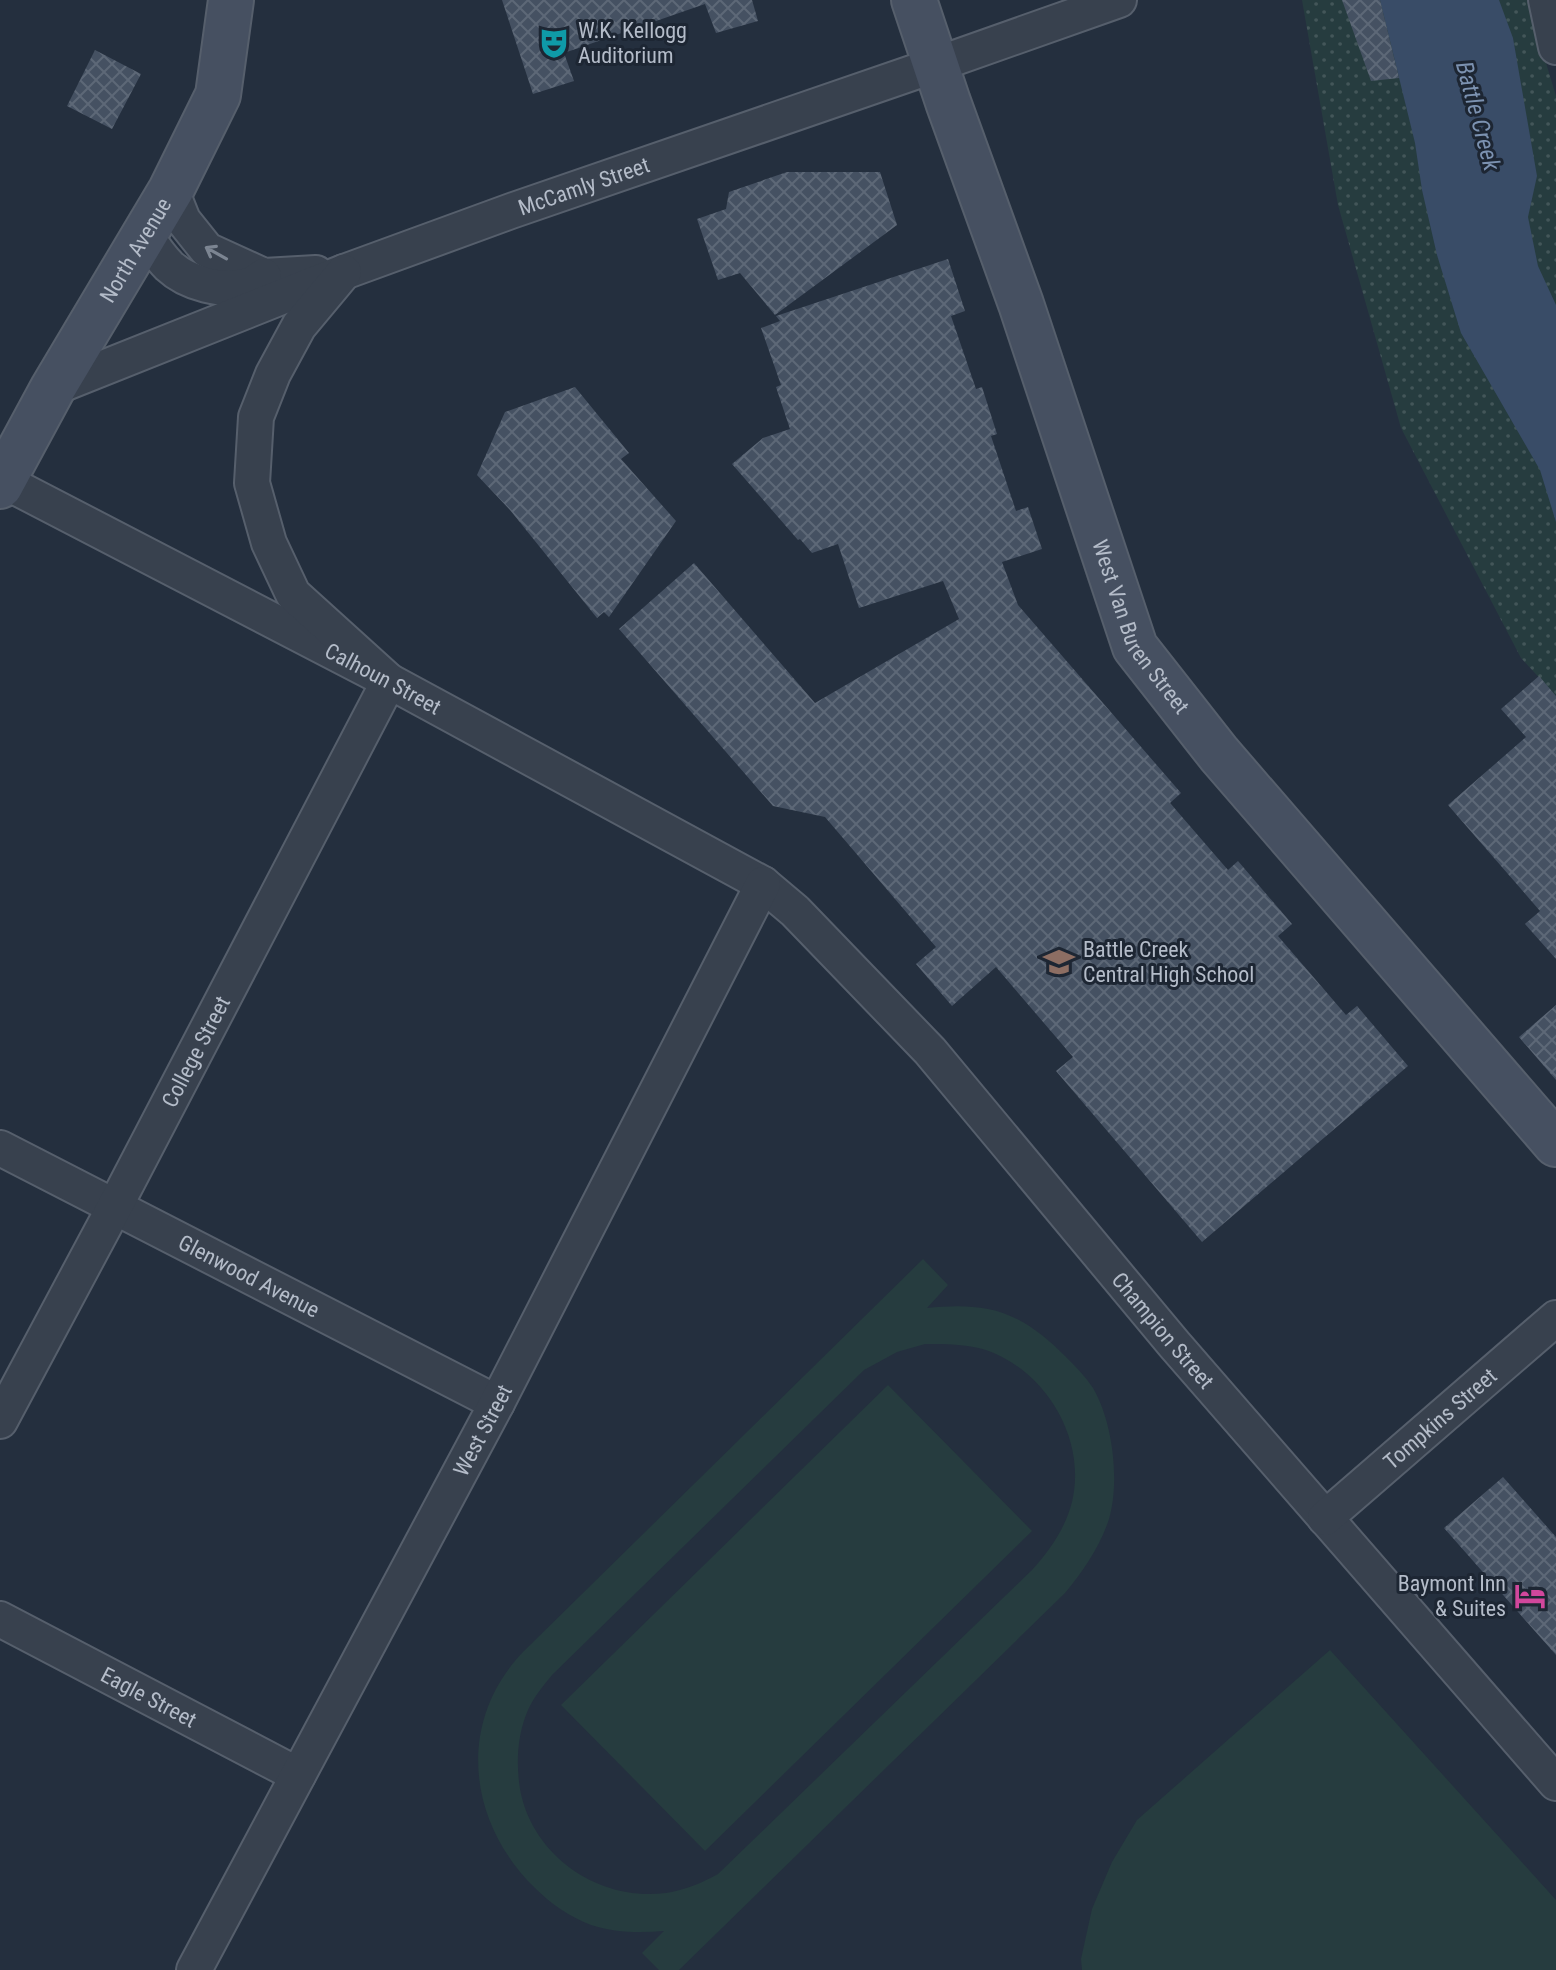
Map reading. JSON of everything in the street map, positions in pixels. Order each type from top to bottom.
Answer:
[{"type":"street","name":"North Avenue","points":[[1,482],[171,190],[218,95],[231,0]]},
{"type":"street","name":"West Van Buren Street","points":[[914,0],[1021,304],[1135,647],[1219,754],[1556,1144]]},
{"type":"street","name":"McCamly Street","points":[[53,388],[344,272],[511,211],[1119,0]]},
{"type":"street","points":[[1546,0],[1556,47]]},
{"type":"street","points":[[171,190],[183,220],[207,250],[264,276],[344,272]]},
{"type":"street","points":[[145,235],[169,266],[186,277],[215,287],[251,285],[264,276]]},
{"type":"street","points":[[344,272],[299,326],[273,374],[256,417],[252,483],[269,543],[293,594],[389,681]]},
{"type":"street","name":"Calhoun Street","points":[[1,482],[389,681],[763,884]]},
{"type":"street","name":"College Street","points":[[0,1421],[389,681]]},
{"type":"street","name":"West Street","points":[[194,1970],[497,1403],[763,884]]},
{"type":"street","name":"Champion Street","points":[[763,884],[795,911],[937,1060],[1174,1344],[1556,1783]]},
{"type":"street","name":"Glenwood Avenue","points":[[0,1148],[497,1403]]},
{"type":"street","name":"Tompkins Street","points":[[1325,1518],[1556,1318]]},
{"type":"street","name":"Eagle Street","points":[[0,1619],[298,1775]]},
{"type":"green space","points":[[1302,0],[1527,0],[1556,96],[1556,696],[1521,658],[1401,428],[1338,205]]},
{"type":"green space","points":[[923,1259],[948,1285],[927,1308],[980,1308],[999,1312],[1030,1326],[1072,1364],[1093,1388],[1100,1402],[1113,1452],[1112,1504],[1101,1539],[1078,1576],[1065,1593],[679,1970],[659,1970],[642,1953],[664,1931],[609,1930],[591,1925],[554,1905],[512,1862],[495,1833],[484,1802],[478,1771],[480,1739],[487,1708],[502,1679],[524,1651]],"holes":[[[925,1344],[978,1348],[1008,1360],[1044,1391],[1057,1410],[1067,1432],[1075,1478],[1069,1512],[1051,1547],[1032,1570],[718,1874],[680,1890],[641,1894],[617,1890],[572,1870],[538,1835],[520,1789],[520,1739],[524,1720],[536,1696],[552,1675],[864,1370],[897,1352]]]},
{"type":"green space","points":[[888,1385],[1032,1531],[705,1851],[561,1705]]},
{"type":"green space","points":[[1330,1650],[1556,1900],[1556,1970],[1082,1970],[1081,1959],[1092,1909],[1112,1862],[1137,1820]]},
{"type":"water","name":"Battle Creek","points":[[1380,0],[1499,0],[1513,38],[1537,176],[1528,217],[1538,266],[1556,305],[1556,522],[1540,470],[1461,333],[1437,255],[1415,143]]},
{"type":"building","name":"W.K. Kellogg Auditorium","points":[[502,0],[752,0],[758,21],[716,33],[705,4],[564,53],[574,81],[533,94]]},
{"type":"building","points":[[1342,0],[1380,0],[1399,78],[1371,81]]},
{"type":"building","points":[[95,50],[141,74],[112,129],[67,106]]},
{"type":"building","points":[[787,172],[880,172],[897,225],[775,315],[740,273],[718,280],[697,219],[726,209],[729,192]]},
{"type":"building","points":[[948,259],[965,311],[951,316],[976,389],[982,387],[997,434],[991,436],[1016,511],[1028,507],[1042,549],[1002,562],[1018,605],[1181,793],[1170,803],[1228,870],[1238,861],[1292,924],[1278,936],[1346,1015],[1357,1006],[1408,1066],[1202,1242],[1056,1071],[1073,1057],[996,967],[952,1006],[916,964],[936,947],[825,817],[773,806],[619,629],[694,563],[815,703],[959,619],[943,581],[859,608],[838,544],[812,553],[732,464],[763,438],[790,429],[776,387],[781,385],[761,328],[780,321],[776,316]]},
{"type":"building","points":[[575,387],[629,453],[621,459],[676,521],[609,617],[604,612],[597,618],[510,510],[477,475],[505,412]]},
{"type":"building","points":[[1539,676],[1556,696],[1556,959],[1525,924],[1540,911],[1448,805],[1526,737],[1501,709]]},
{"type":"building","points":[[1556,1005],[1556,1080],[1519,1037]]},
{"type":"building","name":"Baymont Inn & Suites","points":[[1503,1477],[1556,1537],[1556,1655],[1444,1528]]},
{"type":"place","name":"W.K. Kellogg Auditorium","points":[[554,43]]},
{"type":"place","name":"Battle Creek Central High School","points":[[1059,962]]},
{"type":"place","name":"Baymont Inn & Suites","points":[[1530,1596]]}]
